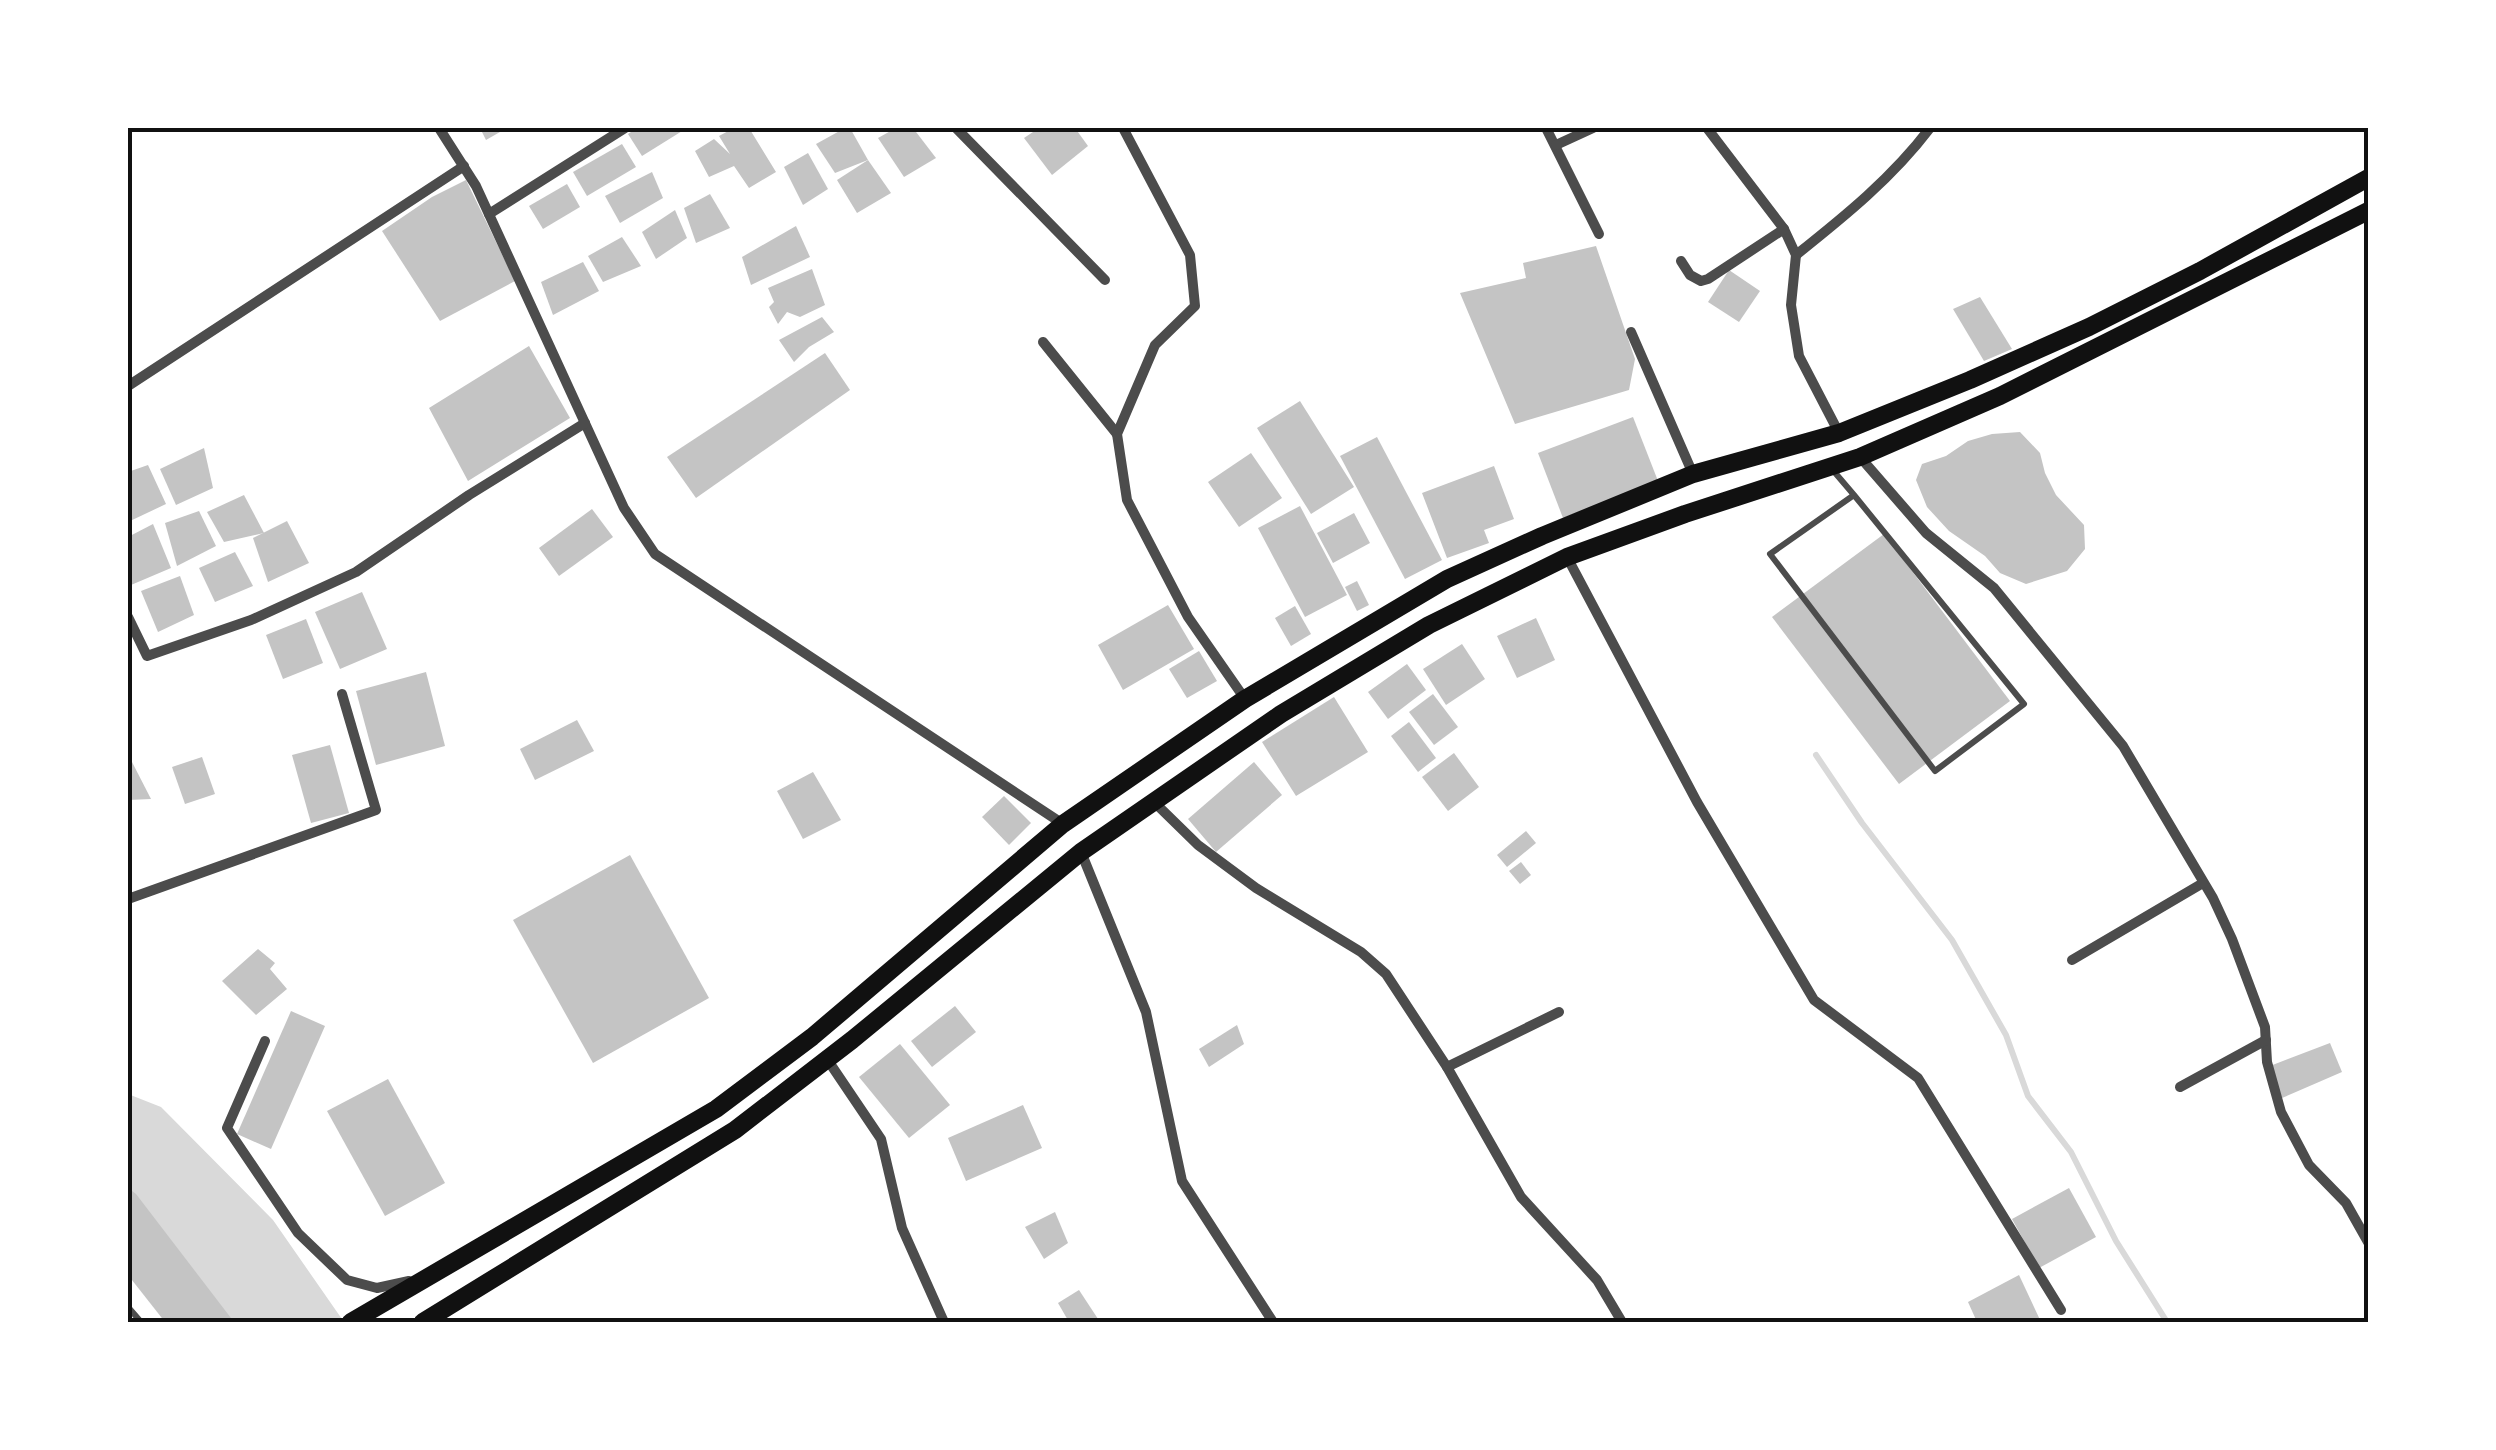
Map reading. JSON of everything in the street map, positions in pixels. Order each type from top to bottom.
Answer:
[{"type":"main road","points":[[351,1322],[716,1109],[812,1037],[1063,824],[1246,699],[1447,580],[1693,474],[1840,433],[2090,327],[2368,178]]},
{"type":"main road","points":[[423,1322],[735,1130],[1081,852],[1303,701],[1429,625],[1567,557],[1860,457],[2000,396],[2368,212]]},
{"type":"main road","points":[[1285,675],[1303,701]]},
{"type":"street","points":[[440,128],[489,214],[624,508],[655,554],[1063,824]]},
{"type":"street","points":[[489,214],[624,128]]},
{"type":"street","points":[[956,128],[1105,280]]},
{"type":"street","points":[[1117,434],[1155,345],[1195,306],[1190,254],[1123,128]]},
{"type":"street","points":[[1546,128],[1599,234]]},
{"type":"street","points":[[1556,145],[1593,128]]},
{"type":"street","points":[[1707,128],[1784,229],[1796,255],[1792,305],[1799,356],[1840,433]]},
{"type":"street","points":[[1796,255],[1876,189],[1930,128]]},
{"type":"street","points":[[128,386],[464,166]]},
{"type":"street","points":[[1682,261],[1690,275],[1700,281],[1708,279],[1784,229]]},
{"type":"street","points":[[1632,332],[1693,474]]},
{"type":"street","points":[[1044,342],[1117,434],[1127,500],[1188,618],[1246,699]]},
{"type":"street","points":[[128,617],[147,656],[251,620],[356,572],[585,423]]},
{"type":"street","points":[[1860,457],[1926,533],[1994,588],[2123,746],[2232,939],[2265,1026],[2267,1062],[2281,1112],[2310,1164],[2346,1202],[2368,1242]]},
{"type":"street","points":[[1567,557],[1697,802],[1814,1000],[1918,1078],[2061,1310]]},
{"type":"street","points":[[128,899],[376,810],[342,694]]},
{"type":"street","points":[[1153,801],[1198,845],[1256,888],[1376,963],[1446,1067],[1521,1197],[1597,1280],[1622,1322]]},
{"type":"street","points":[[1081,852],[1146,1012],[1182,1181],[1274,1322]]},
{"type":"street","points":[[2072,960],[2203,883]]},
{"type":"street","points":[[1446,1067],[1559,1012]]},
{"type":"street","points":[[2180,1086],[2266,1040]]},
{"type":"street","points":[[265,1041],[226,1128],[298,1233],[346,1280],[376,1288],[432,1277]]},
{"type":"street","points":[[827,1059],[881,1139],[902,1228],[944,1322]]},
{"type":"lane","points":[[1830,467],[1854,495],[2024,704],[1935,771],[1770,554],[1854,495]]},
{"type":"lane","points":[[128,1307],[141,1322]]},
{"type":"shaded area","points":[[128,1094],[161,1107],[273,1220],[344,1322],[224,1322],[128,1202]]},
{"type":"building","points":[[480,128],[507,128],[486,140]]},
{"type":"building","points":[[637,128],[687,128],[642,156],[628,134]]},
{"type":"building","points":[[734,128],[749,128],[776,172],[749,188],[734,166],[709,177],[695,151],[714,139],[730,154],[719,136]]},
{"type":"building","points":[[850,128],[868,160],[835,173],[816,144]]},
{"type":"building","points":[[896,128],[913,128],[936,158],[904,177],[878,138]]},
{"type":"building","points":[[1039,128],[1075,128],[1088,146],[1052,175],[1024,138]]},
{"type":"building","points":[[622,144],[636,167],[587,196],[573,172]]},
{"type":"building","points":[[808,153],[828,189],[803,205],[784,167]]},
{"type":"building","points":[[868,160],[891,193],[857,213],[837,180]]},
{"type":"building","points":[[652,172],[663,198],[620,223],[605,196]]},
{"type":"building","points":[[466,180],[515,281],[440,321],[382,231],[432,197]]},
{"type":"building","points":[[567,184],[580,207],[543,229],[529,206]]},
{"type":"building","points":[[710,194],[730,228],[696,243],[684,208]]},
{"type":"building","points":[[675,210],[687,238],[656,259],[642,232]]},
{"type":"building","points":[[796,226],[810,257],[751,285],[742,257]]},
{"type":"building","points":[[622,237],[641,266],[603,282],[588,256]]},
{"type":"building","points":[[1596,246],[1635,359],[1629,390],[1515,424],[1460,293],[1526,278],[1523,263]]},
{"type":"building","points":[[583,262],[599,291],[553,315],[541,282]]},
{"type":"building","points":[[812,269],[825,305],[800,317],[787,312],[778,324],[769,307],[774,302],[768,288]]},
{"type":"building","points":[[1729,270],[1760,291],[1739,322],[1708,302]]},
{"type":"building","points":[[1980,297],[2012,349],[1984,361],[1953,309]]},
{"type":"building","points":[[822,317],[834,332],[794,362],[779,340]]},
{"type":"building","points":[[529,346],[570,418],[468,481],[429,408]]},
{"type":"building","points":[[825,353],[850,390],[696,498],[667,457]]},
{"type":"building","points":[[1300,401],[1354,487],[1311,514],[1257,428]]},
{"type":"building","points":[[1633,417],[1658,481],[1563,518],[1538,453]]},
{"type":"building","points":[[2020,432],[2040,453],[2056,495],[2084,525],[2085,549],[2067,571],[2026,584],[2000,573],[1985,556],[1949,531],[1927,507],[1916,480],[1922,464],[1946,456],[1968,441]]},
{"type":"building","points":[[1377,437],[1442,560],[1405,579],[1340,456]]},
{"type":"building","points":[[204,448],[213,488],[176,505],[160,469]]},
{"type":"building","points":[[1251,453],[1282,498],[1239,527],[1208,482]]},
{"type":"building","points":[[148,465],[166,504],[128,522],[128,472]]},
{"type":"building","points":[[1494,466],[1514,519],[1484,530],[1489,543],[1447,558],[1422,493]]},
{"type":"building","points":[[244,495],[264,533],[224,542],[207,512]]},
{"type":"building","points":[[1300,506],[1347,595],[1305,617],[1258,528]]},
{"type":"building","points":[[592,509],[613,537],[559,576],[539,548]]},
{"type":"building","points":[[199,511],[216,546],[177,566],[165,523]]},
{"type":"building","points":[[1354,513],[1370,543],[1333,563],[1317,533]]},
{"type":"building","points":[[287,521],[309,563],[268,582],[253,538]]},
{"type":"building","points":[[153,524],[171,568],[131,585],[128,537]]},
{"type":"building","points":[[1884,534],[2010,701],[1899,784],[1772,617]]},
{"type":"building","points":[[235,552],[253,586],[215,602],[199,568]]},
{"type":"building","points":[[180,576],[194,615],[158,632],[141,591]]},
{"type":"building","points":[[1357,581],[1369,605],[1357,611],[1345,587]]},
{"type":"building","points":[[362,592],[387,649],[340,669],[315,612]]},
{"type":"building","points":[[1168,605],[1194,649],[1123,690],[1098,645]]},
{"type":"building","points":[[1295,606],[1311,634],[1291,646],[1275,618]]},
{"type":"building","points":[[1536,618],[1555,660],[1517,678],[1497,636]]},
{"type":"building","points":[[306,619],[323,663],[283,679],[266,635]]},
{"type":"building","points":[[1462,644],[1485,679],[1446,705],[1423,669]]},
{"type":"building","points":[[1199,651],[1217,681],[1187,698],[1169,669]]},
{"type":"building","points":[[1407,664],[1426,690],[1388,719],[1368,692]]},
{"type":"building","points":[[426,672],[445,746],[376,765],[356,691]]},
{"type":"building","points":[[1433,694],[1458,727],[1434,745],[1409,712]]},
{"type":"building","points":[[1334,697],[1368,752],[1296,796],[1262,742]]},
{"type":"building","points":[[577,720],[594,751],[535,780],[520,749]]},
{"type":"building","points":[[1409,722],[1436,758],[1418,772],[1391,736]]},
{"type":"building","points":[[330,745],[349,813],[311,823],[292,755]]},
{"type":"building","points":[[1454,753],[1479,787],[1448,811],[1422,777]]},
{"type":"building","points":[[202,757],[215,794],[185,804],[172,767]]},
{"type":"building","points":[[132,762],[151,799],[128,800],[128,766]]},
{"type":"building","points":[[1254,762],[1282,795],[1216,852],[1188,819]]},
{"type":"building","points":[[813,772],[841,820],[803,839],[777,791]]},
{"type":"building","points":[[1004,796],[1031,823],[1009,845],[982,817]]},
{"type":"building","points":[[1526,831],[1536,843],[1507,867],[1497,855]]},
{"type":"building","points":[[630,855],[709,998],[593,1063],[513,920]]},
{"type":"building","points":[[1521,862],[1531,875],[1520,884],[1509,871]]},
{"type":"building","points":[[258,949],[275,963],[270,969],[287,989],[256,1015],[222,981]]},
{"type":"building","points":[[955,1006],[976,1032],[932,1067],[911,1041]]},
{"type":"building","points":[[291,1011],[325,1026],[271,1149],[237,1134]]},
{"type":"building","points":[[1237,1025],[1244,1044],[1209,1067],[1199,1049]]},
{"type":"building","points":[[2330,1043],[2342,1072],[2282,1098],[2270,1066]]},
{"type":"building","points":[[900,1044],[950,1105],[909,1138],[859,1077]]},
{"type":"building","points":[[388,1079],[445,1183],[385,1216],[327,1111]]},
{"type":"building","points":[[1023,1105],[1042,1148],[966,1181],[948,1138]]},
{"type":"building","points":[[128,1188],[234,1322],[165,1322],[128,1275]]},
{"type":"building","points":[[2069,1188],[2096,1237],[2039,1268],[2012,1219]]},
{"type":"building","points":[[1055,1212],[1068,1243],[1044,1259],[1025,1227]]},
{"type":"building","points":[[2019,1275],[2041,1322],[1977,1322],[1968,1302]]},
{"type":"building","points":[[1079,1290],[1100,1322],[1069,1322],[1058,1303]]},
{"type":"waterway","points":[[1816,755],[1862,823],[1952,940],[2006,1035],[2028,1096],[2071,1152],[2116,1241],[2167,1322]]}]
